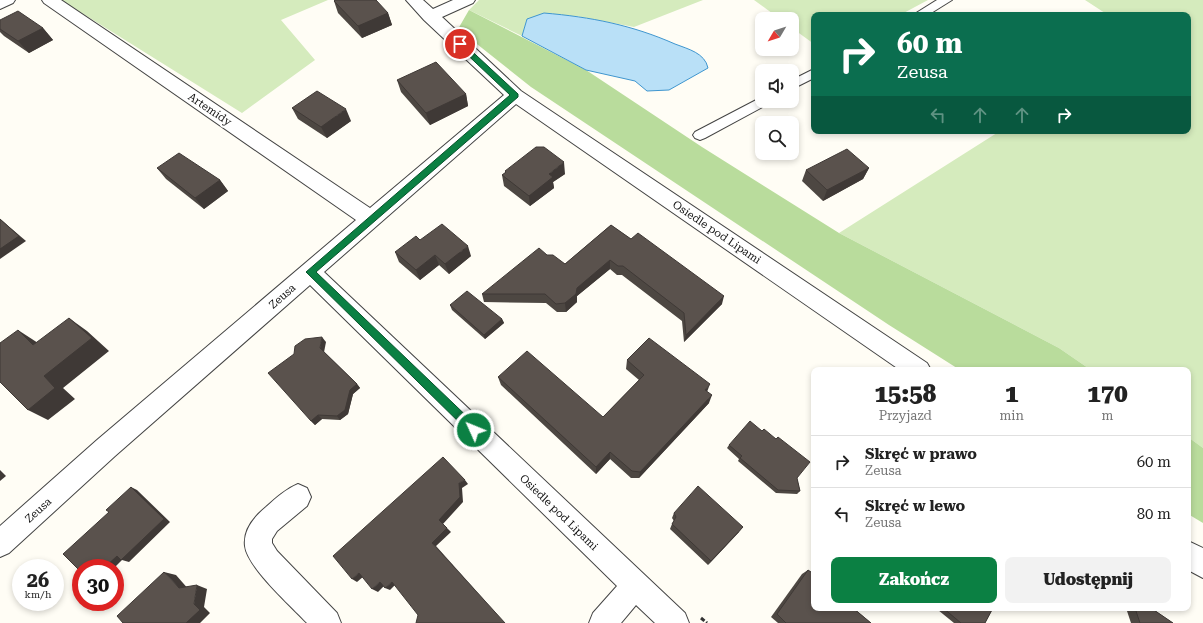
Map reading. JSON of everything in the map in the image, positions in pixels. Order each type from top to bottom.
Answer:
[{"type":"street","points":[[0,4],[7,0]]},
{"type":"street","name":"Artemidy","points":[[50,0],[370,219]]},
{"type":"street","points":[[414,0],[515,95]]},
{"type":"street","points":[[430,16],[467,0]]},
{"type":"street","name":"Zeusa","points":[[0,544],[106,448],[515,95]]},
{"type":"street","name":"Osiedle pod Lipami","points":[[515,95],[914,367]]},
{"type":"street","name":"Osiedle pod Lipami","points":[[310,272],[674,623]]},
{"type":"street","points":[[298,497],[268,522],[259,535],[258,546],[267,561],[326,623]]},
{"type":"street","points":[[1191,556],[1203,564]]},
{"type":"street","points":[[604,623],[636,585]]},
{"type":"lane","points":[[924,12],[946,0]]},
{"type":"lane","points":[[799,81],[811,75]]},
{"type":"lane","points":[[700,135],[755,105]]},
{"type":"green space","points":[[61,0],[328,0],[281,20],[315,60],[242,113]]},
{"type":"green space","points":[[479,0],[703,0],[634,27],[576,16],[527,19],[522,36],[469,10]]},
{"type":"green space","points":[[754,0],[928,0],[906,12],[811,12],[811,42],[799,33],[799,12],[770,12]]},
{"type":"green space","points":[[1085,0],[1203,0],[1203,448],[1191,439],[1191,367],[1087,367],[1059,348],[839,233],[995,134],[1191,134],[1191,12],[1103,12]]},
{"type":"green space","points":[[469,10],[586,70],[702,147],[839,233],[1059,348],[1087,367],[955,367],[889,325],[531,87],[458,29]]},
{"type":"green space","points":[[1191,439],[1203,448],[1203,523],[1191,516]]},
{"type":"water","points":[[544,13],[611,23],[659,37],[700,55],[708,68],[669,90],[647,91],[635,81],[586,70],[522,36],[527,19]]},
{"type":"building","points":[[376,0],[388,13],[358,26],[334,1]]},
{"type":"building","points":[[18,11],[43,28],[18,41],[0,29],[0,20]]},
{"type":"building","points":[[436,62],[466,94],[426,113],[397,80]]},
{"type":"building","points":[[317,91],[346,109],[321,127],[292,108]]},
{"type":"building","points":[[536,147],[544,147],[564,162],[549,174],[553,177],[529,196],[502,175]]},
{"type":"building","points":[[847,149],[869,168],[827,190],[806,170]]},
{"type":"building","points":[[179,153],[220,180],[195,198],[157,168]]},
{"type":"building","points":[[0,219],[19,236],[0,249]]},
{"type":"building","points":[[442,224],[468,246],[445,264],[435,255],[416,270],[395,252],[416,236],[420,240]]},
{"type":"building","points":[[611,225],[631,239],[638,233],[724,296],[686,335],[684,313],[623,266],[618,266],[610,260],[577,288],[576,294],[565,303],[556,304],[545,294],[482,294],[539,248],[547,255],[553,255],[565,264]]},
{"type":"building","points":[[467,291],[502,319],[484,335],[450,305]]},
{"type":"building","points":[[69,318],[92,338],[44,376],[55,388],[28,410],[0,382],[0,343],[18,330],[33,345]]},
{"type":"building","points":[[322,337],[320,348],[357,384],[350,390],[345,410],[337,416],[318,415],[311,421],[268,373],[294,354],[295,346],[305,339]]},
{"type":"building","points":[[649,338],[710,384],[705,390],[712,395],[640,472],[632,471],[610,452],[596,467],[498,377],[527,351],[603,417],[644,375],[627,360]]},
{"type":"building","points":[[750,421],[762,431],[764,429],[776,439],[778,437],[810,462],[797,478],[800,491],[778,490],[740,458],[742,456],[729,445]]},
{"type":"building","points":[[443,457],[465,480],[459,483],[460,497],[439,520],[447,528],[432,543],[505,623],[416,623],[418,615],[392,582],[385,588],[380,582],[372,589],[359,573],[352,579],[333,556]]},
{"type":"building","points":[[698,486],[743,527],[711,561],[672,524],[676,517],[674,513]]},
{"type":"building","points":[[131,487],[164,519],[122,559],[117,556],[114,559],[72,559],[72,563],[63,554],[109,512],[106,510]]},
{"type":"building","points":[[808,570],[811,572],[811,611],[857,611],[871,623],[786,623],[777,614]]},
{"type":"building","points":[[164,572],[179,588],[197,585],[194,604],[200,610],[186,623],[123,623],[117,616]]},
{"type":"building","points":[[947,611],[991,611],[985,623],[961,623]]},
{"type":"building","points":[[1136,611],[1155,611],[1173,623],[1140,623]]},
{"type":"route","points":[[460,44],[515,95],[310,272],[474,430]]}]
